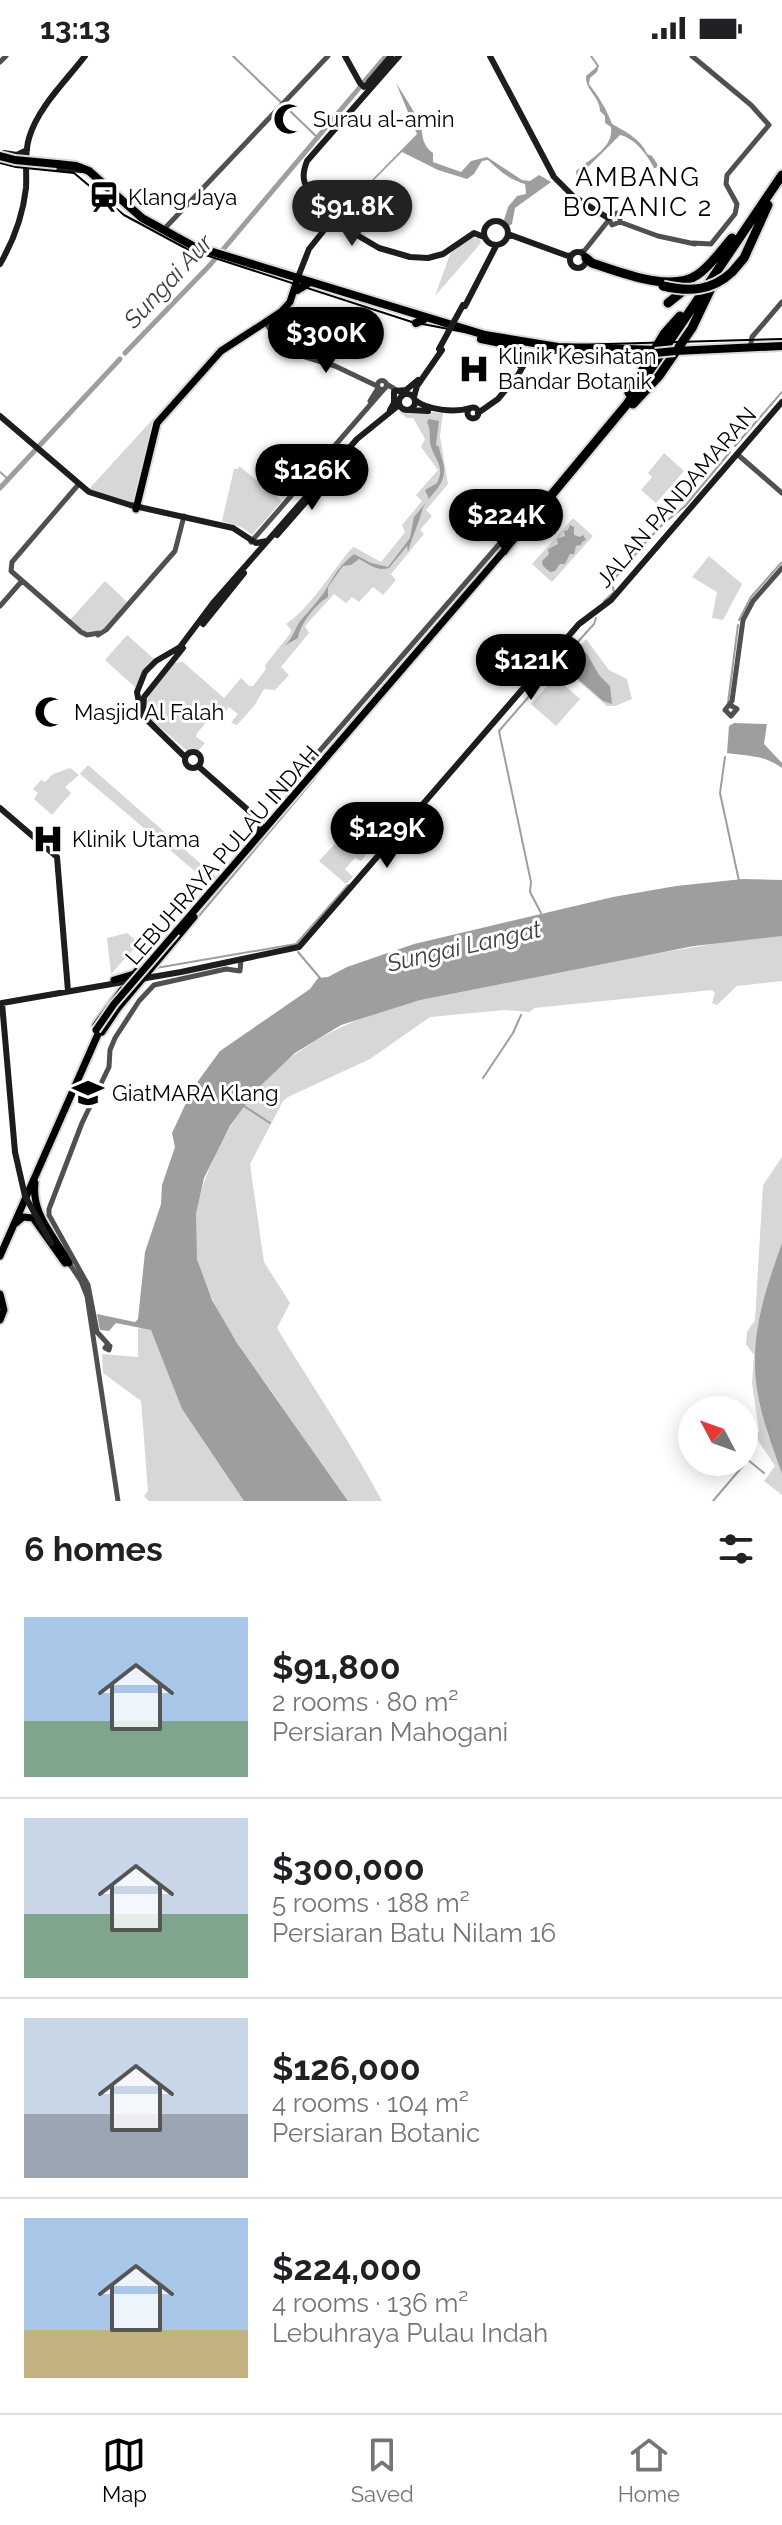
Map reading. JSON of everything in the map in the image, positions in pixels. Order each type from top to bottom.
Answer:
[{"type":"highway","points":[[0,156],[79,168],[94,175],[148,222],[217,255]]},
{"type":"highway","points":[[79,168],[154,230],[187,247],[399,308],[418,319],[452,323],[506,339],[597,350],[652,351],[782,343]]},
{"type":"highway","points":[[668,303],[687,288],[781,181]]},
{"type":"highway","points":[[584,257],[682,290],[699,290],[718,283],[744,258],[781,181]]},
{"type":"highway","points":[[623,415],[781,181]]},
{"type":"highway","points":[[530,514],[592,449],[634,394],[781,181]]},
{"type":"highway","points":[[584,257],[592,263],[665,283],[688,280],[706,267]]},
{"type":"highway","points":[[715,346],[693,345],[689,337],[718,274]]},
{"type":"highway","points":[[298,279],[502,344],[555,351],[630,355],[652,351]]},
{"type":"highway","points":[[592,449],[618,412],[652,351],[708,283]]},
{"type":"highway","points":[[670,362],[692,328]]},
{"type":"highway","points":[[577,341],[597,350]]},
{"type":"highway","points":[[676,350],[782,343]]},
{"type":"highway","points":[[530,514],[670,362],[677,355],[689,351]]},
{"type":"highway","points":[[630,355],[641,361],[641,371]]},
{"type":"main road","points":[[3,262],[23,220],[28,150],[33,130],[85,56]]},
{"type":"main road","points":[[345,56],[364,87],[394,56]]},
{"type":"main road","points":[[394,56],[311,155],[304,168],[303,180],[335,221],[385,251],[428,258],[448,252],[471,234],[478,233],[493,246]]},
{"type":"main road","points":[[490,56],[554,177],[573,196],[608,218]]},
{"type":"main road","points":[[0,156],[17,155],[28,150]]},
{"type":"main road","points":[[0,156],[29,165],[79,168]]},
{"type":"main road","points":[[335,221],[372,242],[410,255],[441,252],[467,233],[492,222],[500,222],[507,227],[507,237]]},
{"type":"main road","points":[[138,506],[159,426],[221,354],[268,325],[292,305],[298,279],[311,251],[335,221]]},
{"type":"main road","points":[[484,237],[485,227]]},
{"type":"main road","points":[[507,237],[571,258],[584,257]]},
{"type":"main road","points":[[317,487],[368,432],[407,401],[441,350],[493,246],[507,237]]},
{"type":"main road","points":[[571,258],[576,267],[584,257]]},
{"type":"main road","points":[[155,444],[157,423],[221,351],[268,325]]},
{"type":"main road","points":[[502,344],[519,352],[521,367]]},
{"type":"main road","points":[[275,817],[259,817],[199,765],[188,766],[187,755],[144,714],[143,700],[215,605],[359,437],[407,401],[418,380],[441,350]]},
{"type":"main road","points":[[407,401],[426,407],[473,411],[498,399],[533,353],[555,351]]},
{"type":"main road","points":[[386,388],[406,390],[418,380]]},
{"type":"main road","points":[[382,419],[394,403],[386,388]]},
{"type":"main road","points":[[166,418],[175,403],[188,393]]},
{"type":"main road","name":"JALAN PANDAMARAN","points":[[144,972],[212,965],[300,946],[584,622],[613,602],[782,404]]},
{"type":"main road","points":[[0,419],[78,486],[93,494],[233,528],[250,541],[254,549],[253,559]]},
{"type":"main road","name":"JALAN PANDAMARAN","points":[[497,720],[585,617],[611,600],[739,454]]},
{"type":"main road","name":"LEBUHRAYA PULAU INDAH","points":[[197,910],[482,577],[530,514]]},
{"type":"main road","name":"LEBUHRAYA PULAU INDAH","points":[[0,1254],[99,1028],[114,1004],[197,910],[530,514]]},
{"type":"main road","points":[[259,835],[261,824],[257,818],[199,765],[199,755],[187,755],[141,714],[137,692],[148,667],[180,647],[269,539],[288,521]]},
{"type":"main road","points":[[250,541],[260,543],[269,539]]},
{"type":"main road","points":[[542,667],[543,656],[553,654]]},
{"type":"main road","points":[[148,667],[151,678],[161,677]]},
{"type":"main road","points":[[0,808],[27,834],[52,851],[57,860],[68,989]]},
{"type":"main road","points":[[27,834],[38,837],[57,860]]},
{"type":"main road","points":[[81,1070],[112,1015],[197,910]]},
{"type":"main road","name":"JALAN PANDAMARAN","points":[[5,1003],[112,982],[144,972],[212,965]]},
{"type":"main road","points":[[112,982],[144,972]]},
{"type":"main road","points":[[115,998],[144,972]]},
{"type":"main road","points":[[81,1070],[95,1027],[120,986],[112,982]]},
{"type":"main road","points":[[5,1003],[16,1152],[25,1196],[68,1264]]},
{"type":"main road","name":"LEBUHRAYA PULAU INDAH","points":[[0,1254],[81,1070]]},
{"type":"main road","points":[[40,1165],[35,1183],[35,1203],[68,1264]]},
{"type":"main road","points":[[11,1232],[21,1217],[31,1217],[68,1264]]},
{"type":"main road","points":[[0,1294],[4,1307],[0,1318]]},
{"type":"main road","points":[[0,1302],[3,1309],[0,1318]]},
{"type":"street","points":[[0,62],[6,56]]},
{"type":"street","points":[[167,226],[328,56]]},
{"type":"street","points":[[608,218],[658,236],[711,247],[735,214],[737,207],[726,184],[727,175],[769,125],[751,105],[692,56]]},
{"type":"street","points":[[584,257],[585,250],[608,218],[618,214],[620,222]]},
{"type":"street","points":[[148,222],[167,226],[176,238]]},
{"type":"street","points":[[751,343],[752,337],[782,302]]},
{"type":"street","points":[[268,325],[290,349],[341,365],[407,401]]},
{"type":"street","points":[[250,541],[394,377]]},
{"type":"street","points":[[739,454],[782,491]]},
{"type":"street","points":[[78,486],[12,562],[11,571],[20,583],[81,632],[95,635]]},
{"type":"street","points":[[310,762],[516,523],[530,514]]},
{"type":"street","points":[[57,611],[80,634],[95,635],[130,602],[176,550],[182,518]]},
{"type":"street","points":[[732,705],[744,626],[754,602],[782,570]]},
{"type":"street","points":[[474,572],[474,580],[482,577]]},
{"type":"street","points":[[458,591],[482,577]]},
{"type":"street","points":[[0,606],[20,583]]},
{"type":"street","points":[[95,1349],[106,1346],[96,1332],[86,1285],[47,1212],[81,1123],[109,1067],[110,1050],[115,1038],[136,1004],[155,984],[239,968],[240,960]]},
{"type":"street","points":[[68,1264],[83,1286],[118,1501]]},
{"type":"shaded area","points":[[470,237],[479,238],[481,243],[435,296],[450,254]]},
{"type":"shaded area","points":[[164,407],[166,409],[151,429],[134,504],[89,489]]},
{"type":"shaded area","points":[[399,412],[443,413],[440,436],[448,484],[426,510],[432,516],[420,530],[424,534],[391,574],[396,580],[383,595],[373,587],[359,602],[352,597],[346,603],[334,594],[305,626],[309,633],[281,667],[289,675],[275,690],[264,689],[237,725],[231,723],[238,714],[229,707],[223,714],[217,710],[197,733],[196,737],[205,743],[199,750],[187,751],[148,717],[146,709],[153,688],[173,663],[183,662],[224,698],[241,678],[253,686],[290,634],[291,630],[286,624],[311,600],[350,550],[354,547],[381,562],[405,532],[402,525],[422,501],[416,495],[438,470],[421,447],[425,439],[413,418]]},
{"type":"shaded area","points":[[664,453],[684,471],[656,503],[641,490],[652,477],[648,473]]},
{"type":"shaded area","points":[[239,466],[282,501],[252,535],[243,528],[222,521],[234,469]]},
{"type":"shaded area","points":[[573,518],[593,536],[552,582],[532,564]]},
{"type":"shaded area","points":[[709,556],[742,584],[723,620],[712,618],[717,592],[692,577]]},
{"type":"shaded area","points":[[105,581],[127,602],[104,629],[87,633],[70,620]]},
{"type":"shaded area","points":[[127,635],[154,659],[136,688],[105,660]]},
{"type":"shaded area","points":[[586,639],[609,670],[627,679],[632,699],[607,706],[562,667]]},
{"type":"shaded area","points":[[555,677],[580,699],[556,726],[531,704]]},
{"type":"shaded area","points":[[88,765],[216,877],[210,884],[80,774]]},
{"type":"shaded area","points":[[70,768],[79,775],[65,787],[71,793],[52,815],[34,799],[38,793],[33,789],[41,780],[45,782],[53,774]]},
{"type":"shaded area","points":[[343,835],[366,855],[361,861],[355,858],[345,869],[353,877],[346,884],[319,861]]},
{"type":"shaded area","points":[[127,933],[139,943],[111,974],[107,938]]},
{"type":"shaded area","points":[[782,936],[782,981],[737,986],[717,1005],[712,1003],[715,993],[712,990],[534,1008],[530,1012],[504,1010],[430,1017],[370,1059],[283,1101],[250,1164],[264,1262],[290,1303],[277,1328],[382,1501],[348,1501],[229,1330],[211,1297],[198,1261],[195,1218],[202,1190],[225,1136],[251,1097],[272,1073],[325,1035],[388,1009],[488,984]]},
{"type":"shaded area","points":[[782,1157],[782,1243],[758,1325],[755,1361],[767,1432],[782,1474],[782,1495],[764,1481],[775,1466],[758,1440],[758,1396],[754,1396],[752,1383],[754,1355],[746,1344],[747,1332],[755,1320],[763,1185]]},
{"type":"shaded area","points":[[144,1327],[155,1336],[182,1409],[244,1501],[149,1501],[144,1496],[148,1491],[141,1401],[103,1373],[102,1354],[138,1357],[138,1329]]},
{"type":"water","points":[[599,65],[589,84],[612,124],[637,140],[652,156],[658,165],[656,168],[636,144],[620,135],[577,178],[576,171],[605,147],[611,134],[611,127],[605,123],[605,116],[586,81],[586,76]]},
{"type":"water","points":[[396,83],[420,123],[425,144],[433,153],[433,162],[461,172],[471,161],[487,157],[522,180],[530,181],[539,175],[551,182],[515,208],[509,226],[504,220],[508,207],[517,196],[526,194],[525,184],[509,177],[488,160],[482,161],[467,179],[438,170],[402,152],[363,191],[357,206],[348,209],[351,197],[359,193],[417,134]]},
{"type":"water","points":[[429,419],[439,421],[436,445],[444,469],[441,483],[429,499],[425,490],[437,483],[440,473],[430,444]]},
{"type":"water","points":[[427,502],[408,552],[407,546],[389,568],[385,569],[373,567],[359,559],[343,566],[328,587],[328,597],[309,615],[298,638],[284,646],[337,572],[354,554],[388,567],[410,538],[414,517]]},
{"type":"water","points":[[570,525],[574,527],[574,535],[583,535],[586,540],[576,546],[574,554],[570,554],[565,564],[550,572],[542,561],[549,554],[548,549],[558,544],[557,539],[565,536],[564,531]]},
{"type":"water","points":[[586,652],[599,675],[610,686],[612,704],[603,701],[569,671],[574,656]]},
{"type":"water","points":[[734,723],[767,724],[764,744],[782,763],[782,768],[762,758],[727,753],[729,726]]},
{"type":"water","name":"Sungai Langat","points":[[743,879],[782,880],[782,936],[694,946],[420,1000],[341,1025],[295,1053],[256,1090],[230,1126],[204,1178],[196,1214],[197,1259],[212,1300],[237,1343],[348,1501],[244,1501],[182,1409],[151,1330],[116,1323],[109,1331],[100,1330],[97,1314],[135,1322],[138,1319],[145,1252],[175,1147],[172,1133],[193,1088],[220,1051],[310,989],[318,978],[414,944],[613,897]]},
{"type":"water","points":[[782,1243],[782,1474],[760,1403],[755,1359],[760,1314]]},
{"type":"waterway","points":[[233,56],[317,137]]},
{"type":"waterway","name":"Sungai Aur","points":[[363,83],[386,56]]},
{"type":"waterway","points":[[591,56],[598,66]]},
{"type":"waterway","name":"Sungai Aur","points":[[125,353],[210,265],[360,87]]},
{"type":"waterway","name":"Sungai Aur","points":[[0,488],[120,359]]},
{"type":"waterway","points":[[735,446],[782,392]]},
{"type":"waterway","points":[[642,546],[685,506],[730,452]]},
{"type":"waterway","points":[[0,472],[8,479]]},
{"type":"waterway","points":[[613,584],[613,580],[640,549]]},
{"type":"waterway","points":[[739,620],[751,597],[781,563]]},
{"type":"waterway","points":[[604,601],[614,592],[613,587]]},
{"type":"waterway","points":[[556,666],[596,618]]},
{"type":"waterway","points":[[728,703],[738,625]]},
{"type":"waterway","name":"Sungai Langat","points":[[541,913],[530,892],[531,882],[499,731],[552,670]]},
{"type":"waterway","points":[[725,757],[720,793],[739,881]]},
{"type":"waterway","points":[[188,929],[315,778]]},
{"type":"waterway","points":[[156,968],[296,944],[348,885]]},
{"type":"waterway","points":[[298,952],[320,978]]},
{"type":"waterway","points":[[483,1078],[513,1033],[521,1015]]},
{"type":"waterway","points":[[244,1106],[270,1123]]},
{"type":"waterway","points":[[713,1501],[748,1460],[764,1473]]},
{"type":"tram line","points":[[0,163],[74,173],[124,215],[187,249],[412,322],[538,346],[782,339]]},
{"type":"place","name":"Surau al-amin","points":[[289,119]]},
{"type":"place","name":"Klang Jaya","points":[[104,197]]},
{"type":"place","name":"Klinik Kesihatan Bandar Botanik","points":[[474,369]]},
{"type":"place","name":"Masjid Al Falah","points":[[50,712]]},
{"type":"place","name":"Klinik Utama","points":[[48,839]]},
{"type":"place","name":"GiatMARA Klang","points":[[88,1093]]},
{"type":"district","name":"AMBANG BOTANIC 2","points":[[638,192]]}]
